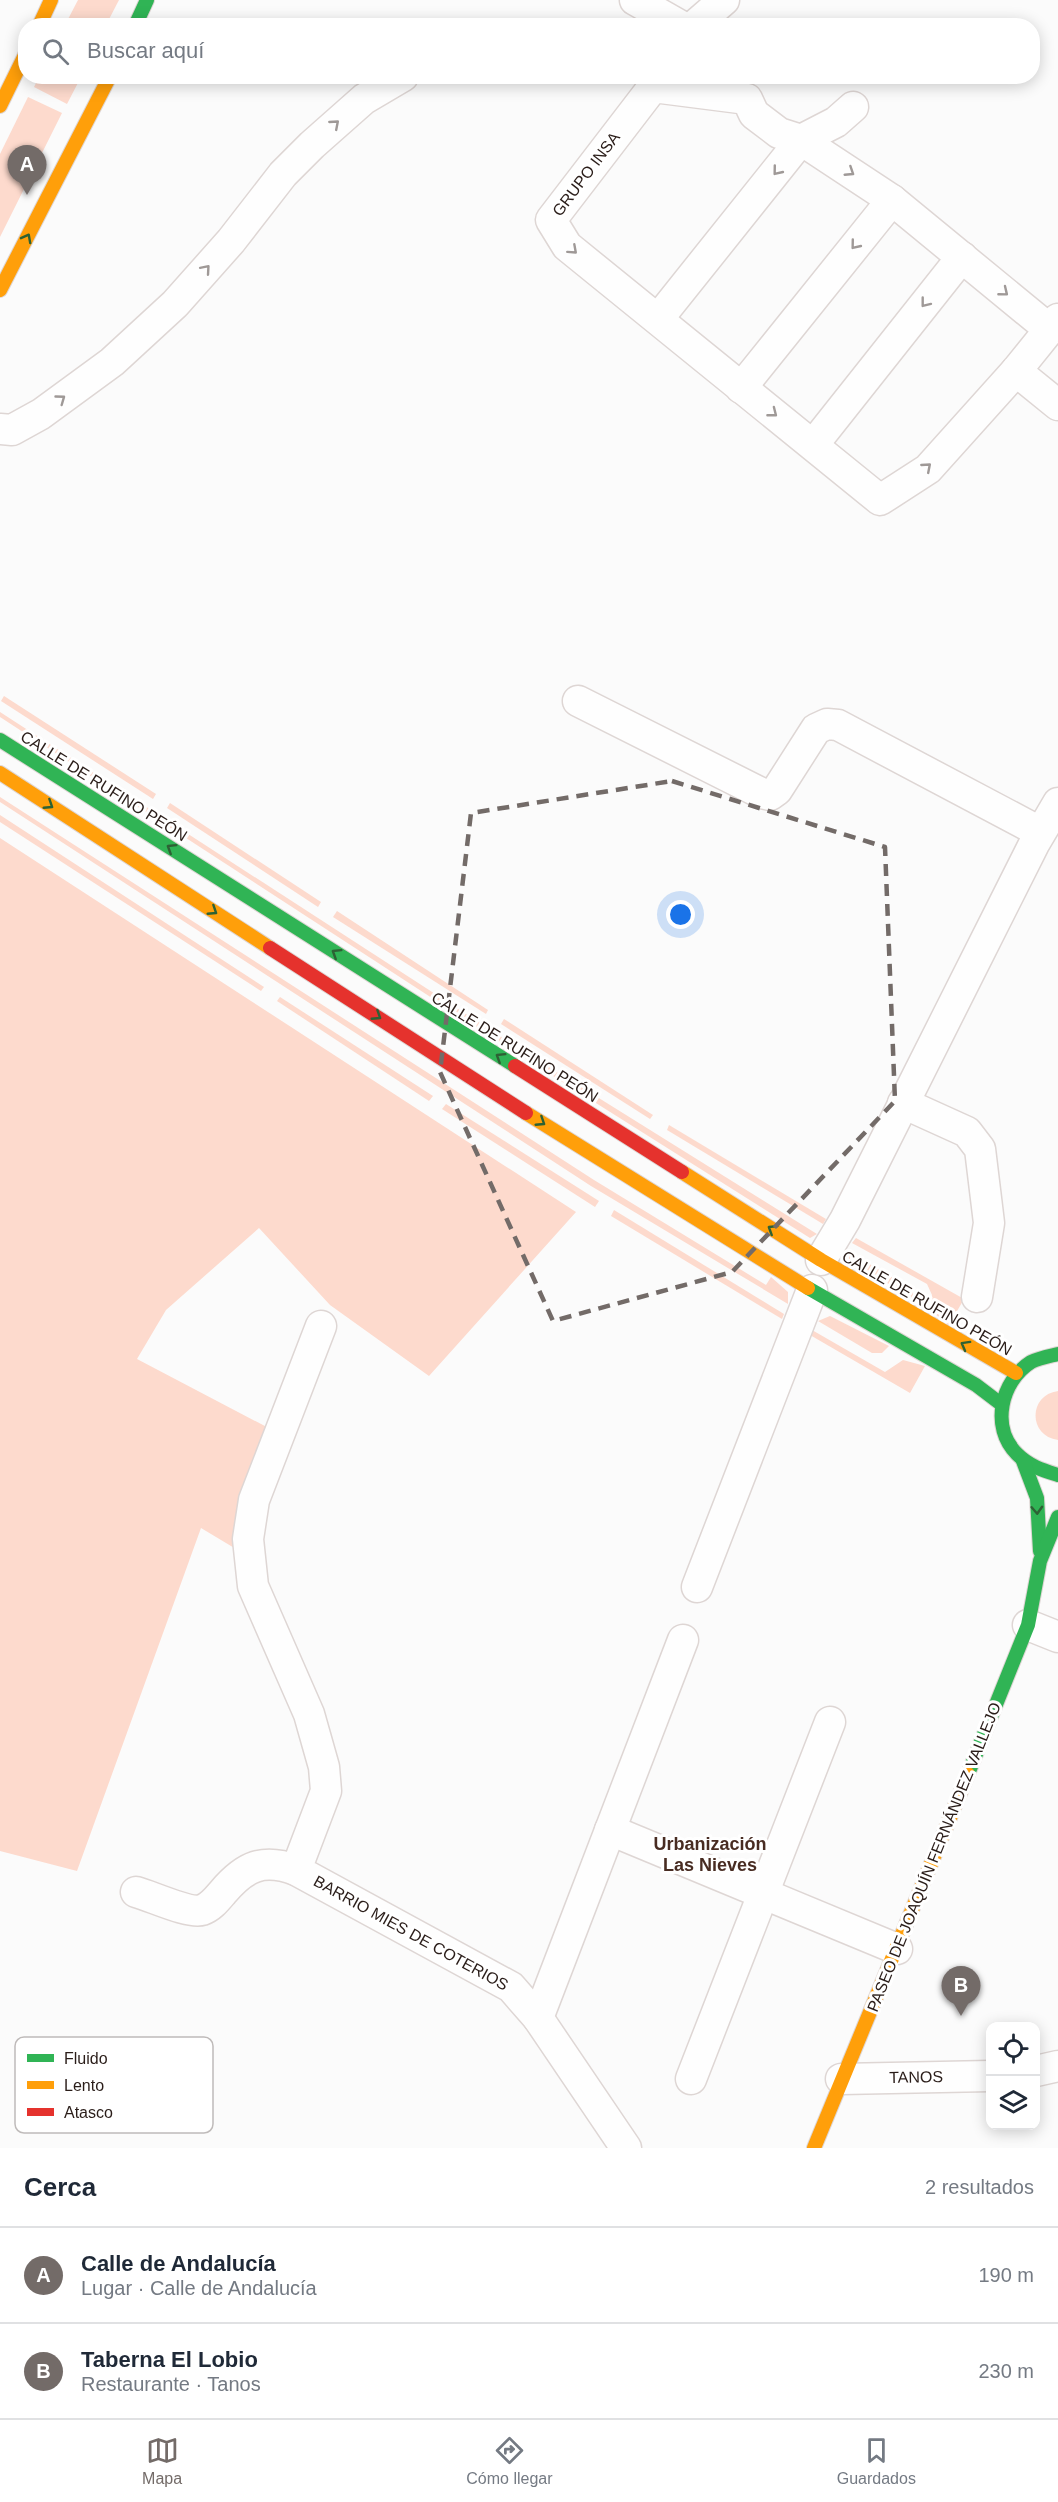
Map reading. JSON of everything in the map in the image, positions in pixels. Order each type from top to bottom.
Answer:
[{"type":"main road","points":[[43,18],[51,0]]},
{"type":"main road","points":[[139,18],[147,0]]},
{"type":"main road","points":[[0,106],[18,69]]},
{"type":"main road","points":[[0,290],[106,84]]},
{"type":"main road","name":"CALLE DE RUFINO PEÓN","points":[[0,740],[821,1260],[926,1323],[1016,1373]]},
{"type":"main road","points":[[0,773],[599,1160],[812,1290],[915,1347],[976,1385],[1001,1404],[1006,1387],[1016,1373],[1030,1362],[1047,1355],[1058,1354]]},
{"type":"main road","name":"PASEO DE JOAQUÍN FERNÁNDEZ VALLEJO","points":[[1001,1404],[1001,1420],[1005,1435],[1012,1450],[1023,1461],[1037,1498],[1040,1561]]},
{"type":"main road","points":[[1023,1461],[1039,1470],[1058,1474]]},
{"type":"main road","name":"PASEO DE JOAQUÍN FERNÁNDEZ VALLEJO","points":[[814,2148],[1028,1625],[1040,1561],[1058,1517]]},
{"type":"street","points":[[635,0],[667,18]]},
{"type":"street","points":[[703,18],[724,0]]},
{"type":"street","points":[[6,429],[41,414],[112,362],[189,288],[231,241],[283,174],[364,99],[389,84]]},
{"type":"street","name":"GRUPO INSA","points":[[653,87],[748,88],[754,114],[779,133],[801,140],[891,200],[962,257],[1054,324],[1016,371],[927,469],[880,500],[567,246],[551,220],[653,87]]},
{"type":"street","points":[[658,320],[801,140],[836,122],[853,107]]},
{"type":"street","points":[[741,388],[891,200]]},
{"type":"street","points":[[813,445],[962,257]]},
{"type":"street","points":[[1016,371],[1058,405]]},
{"type":"street","points":[[578,701],[751,788],[770,795],[777,790],[816,729],[827,724],[838,725],[1040,832]]},
{"type":"street","points":[[821,1260],[845,1220],[1040,832],[1058,803]]},
{"type":"street","points":[[903,1103],[967,1132],[980,1149],[989,1223],[977,1297]]},
{"type":"street","points":[[697,1587],[812,1290]]},
{"type":"street","name":"BARRIO MIES DE COTERIOS","points":[[296,1869],[326,1791],[324,1767],[309,1714],[253,1586],[248,1539],[254,1500],[321,1326]]},
{"type":"street","points":[[1028,1625],[1058,1637]]},
{"type":"street","points":[[538,2018],[682,1640]]},
{"type":"street","points":[[691,2079],[830,1722]]},
{"type":"street","points":[[610,1830],[897,1949]]},
{"type":"street","name":"BARRIO MIES DE COTERIOS","points":[[136,1892],[190,1910],[201,1911],[211,1906],[228,1886],[256,1867],[267,1863],[296,1869],[511,1987],[538,2018],[626,2148]]},
{"type":"street","points":[[1040,2070],[1058,2066]]},
{"type":"street","name":"TANOS","points":[[841,2079],[986,2076]]},
{"type":"highlighted area","points":[[672,781],[885,847],[895,1101],[732,1272],[553,1321],[440,1072],[471,813]]},
{"type":"shaded area","points":[[78,0],[119,0],[110,18],[69,18]]},
{"type":"shaded area","points":[[35,84],[77,84],[67,104],[34,87]]},
{"type":"shaded area","points":[[28,97],[62,113],[0,237],[0,154]]},
{"type":"shaded area","points":[[4,696],[156,794],[153,799],[1,701]]},
{"type":"shaded area","points":[[0,712],[517,1047],[817,1234],[810,1238],[515,1052],[0,717]]},
{"type":"shaded area","points":[[0,797],[594,1180],[766,1285],[771,1277],[788,1292],[788,1304],[591,1186],[0,802]]},
{"type":"shaded area","points":[[170,803],[321,902],[318,907],[167,808]]},
{"type":"shaded area","points":[[0,815],[264,987],[261,991],[0,822]]},
{"type":"shaded area","points":[[0,838],[576,1212],[429,1376],[330,1305],[259,1228],[166,1310],[137,1359],[280,1434],[241,1552],[201,1528],[77,1871],[0,1851]]},
{"type":"shaded area","points":[[337,911],[488,1010],[486,1014],[333,917]]},
{"type":"shaded area","points":[[280,997],[433,1096],[429,1101],[277,1001]]},
{"type":"shaded area","points":[[504,1019],[653,1115],[650,1119],[501,1024]]},
{"type":"shaded area","points":[[446,1104],[599,1201],[595,1207],[442,1109]]},
{"type":"shaded area","points":[[669,1125],[826,1219],[823,1224],[667,1130]]},
{"type":"shaded area","points":[[614,1210],[784,1314],[782,1319],[611,1216]]},
{"type":"shaded area","points":[[856,1238],[964,1299],[949,1325],[930,1310],[932,1295],[927,1284],[852,1243]]},
{"type":"shaded area","points":[[849,1252],[912,1289],[914,1299],[849,1261]]},
{"type":"shaded area","points":[[830,1316],[889,1346],[882,1353],[872,1353],[818,1321]]},
{"type":"shaded area","points":[[812,1330],[885,1372],[903,1360],[925,1366],[910,1393],[810,1335]]},
{"type":"shaded area","points":[[1058,1391],[1058,1440],[1048,1437],[1041,1431],[1036,1416],[1041,1400],[1048,1394]]},
{"type":"traffic: fast","points":[[139,18],[147,0]]},
{"type":"traffic: fast","points":[[0,740],[515,1066]]},
{"type":"traffic: fast","points":[[808,1288],[976,1385],[1001,1404]]},
{"type":"traffic: fast","points":[[1058,1354],[1031,1362],[1021,1370],[1006,1392],[1002,1418],[1004,1431],[1017,1454],[1031,1465],[1058,1475]]},
{"type":"traffic: fast","points":[[1023,1461],[1037,1498],[1040,1551]]},
{"type":"traffic: fast","points":[[968,1774],[1028,1625],[1040,1561],[1058,1517]]},
{"type":"traffic: slow","points":[[43,18],[51,0]]},
{"type":"traffic: slow","points":[[0,106],[18,69]]},
{"type":"traffic: slow","points":[[0,290],[106,84]]},
{"type":"traffic: slow","points":[[0,773],[270,948]]},
{"type":"traffic: slow","points":[[526,1113],[808,1288]]},
{"type":"traffic: slow","points":[[682,1172],[821,1260],[1016,1373]]},
{"type":"traffic: slow","points":[[814,2148],[968,1774]]},
{"type":"traffic: jam","points":[[270,948],[526,1113]]},
{"type":"traffic: jam","points":[[515,1066],[682,1172]]},
{"type":"place","name":"Calle de Andalucía","points":[[27,195]]},
{"type":"place","name":"Taberna El Lobio","points":[[961,2016]]},
{"type":"district","name":"Urbanización Las Nieves","points":[[710,1854]]}]
